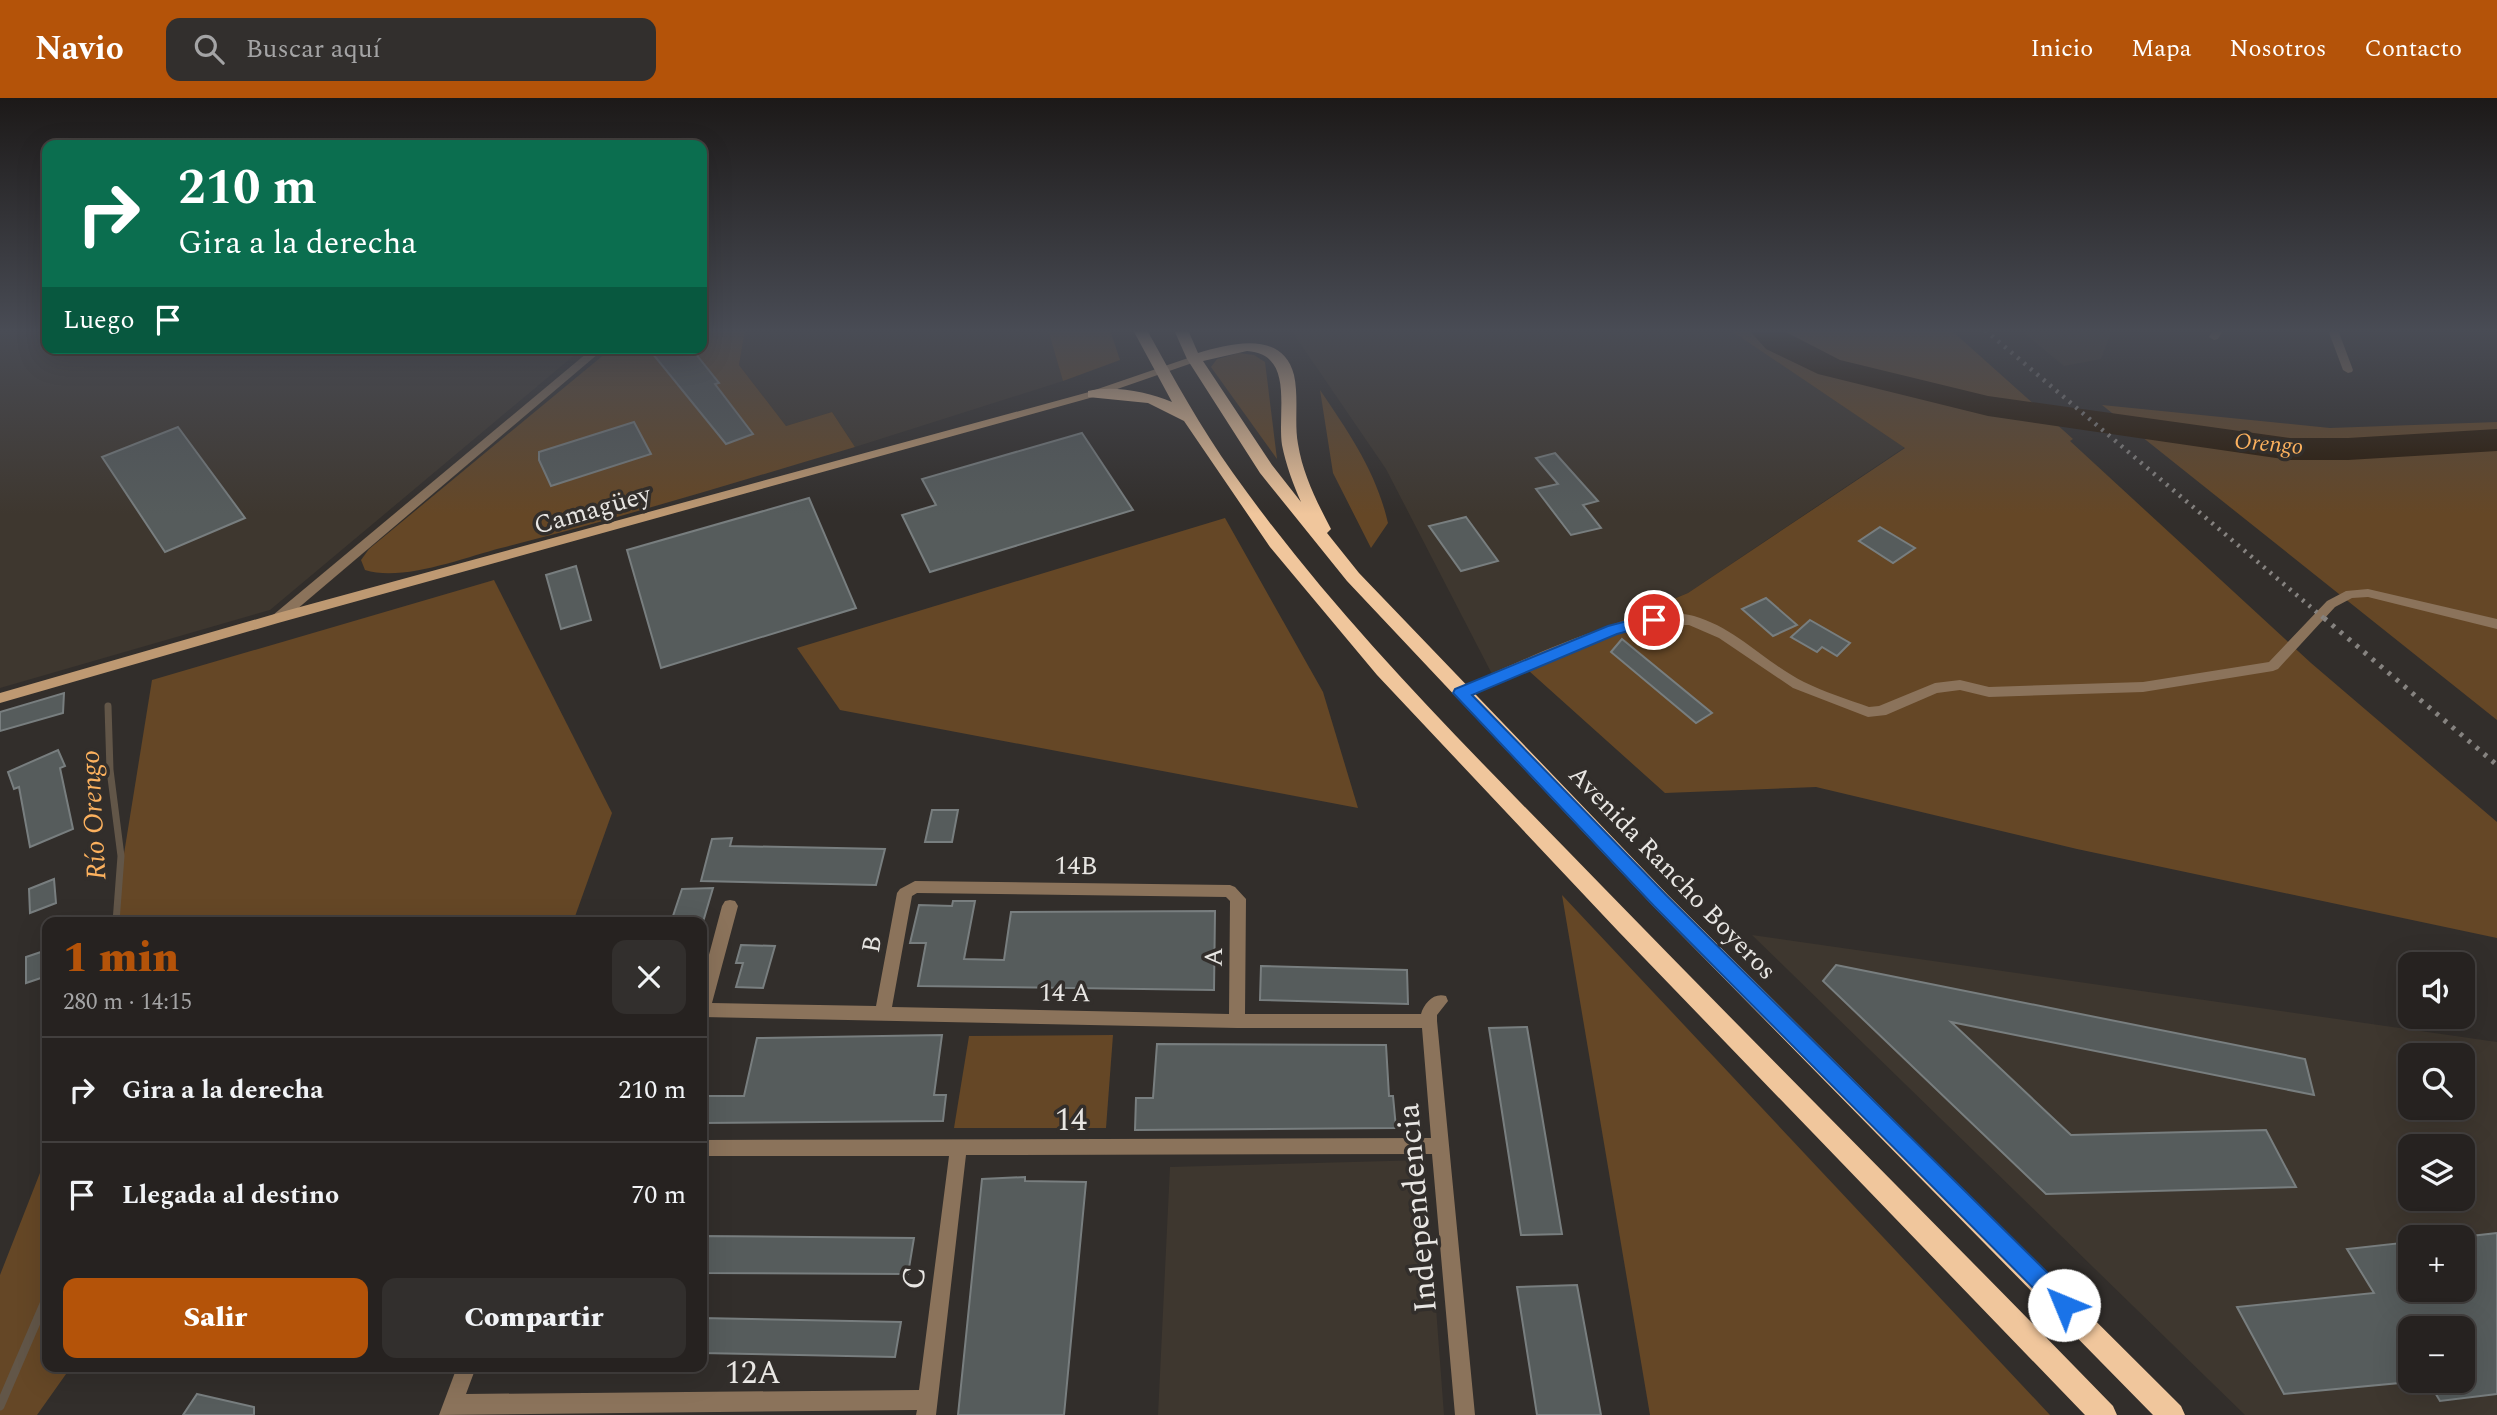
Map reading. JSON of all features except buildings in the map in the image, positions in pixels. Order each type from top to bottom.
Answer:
[{"type":"highway","points":[[1172,391],[1195,433]]},
{"type":"highway","name":"Avenida Rancho Boyeros","points":[[1215,391],[1266,469],[1353,577],[1461,693],[1661,901],[2172,1415]]},
{"type":"highway","points":[[1288,391],[1294,465],[1311,507],[1353,577]]},
{"type":"highway","points":[[1093,394],[1133,396],[1164,404],[1186,419],[1263,529],[1363,649],[1642,942],[2104,1415]]},
{"type":"main road","name":"Camagüey","points":[[0,698],[278,618],[1101,391]]},
{"type":"street","points":[[278,618],[548,391]]},
{"type":"street","points":[[1461,693],[1613,629],[1654,620],[1691,620],[1724,635],[1798,685],[1868,712],[1881,711],[1935,688],[1960,685],[1989,692],[2143,687],[2262,669],[2273,666],[2331,604],[2350,594],[2368,593],[2497,624]]},
{"type":"street","name":"14B","points":[[915,887],[1230,891],[1236,894]]},
{"type":"street","name":"B","points":[[883,1014],[905,892],[915,887]]},
{"type":"street","name":"A","points":[[1236,894],[1237,1021]]},
{"type":"street","points":[[707,991],[730,906]]},
{"type":"street","points":[[1429,1021],[1429,1012],[1440,1001]]},
{"type":"street","name":"14 A","points":[[707,1010],[1237,1021],[1429,1021]]},
{"type":"street","name":"Independencia","points":[[1429,1021],[1465,1415]]},
{"type":"street","name":"14","points":[[707,1147],[958,1149],[1441,1146]]},
{"type":"street","name":"C","points":[[927,1408],[958,1149]]},
{"type":"street","points":[[451,1409],[464,1372]]},
{"type":"street","name":"12A","points":[[451,1409],[927,1408]]},
{"type":"shaded area","points":[[0,391],[531,391],[270,610],[0,688]]},
{"type":"shaded area","points":[[559,391],[759,391],[786,426],[832,412],[855,447],[634,512],[414,571],[380,573],[365,570],[361,560],[369,549]]},
{"type":"shaded area","points":[[759,391],[1030,391],[855,447],[832,412],[786,426]]},
{"type":"shaded area","points":[[1229,391],[1269,391],[1277,459]]},
{"type":"shaded area","points":[[1320,391],[1369,469],[1383,504],[1388,523],[1371,548],[1333,473]]},
{"type":"shaded area","points":[[1333,391],[1822,391],[1905,447],[1688,593],[1492,674],[1386,469]]},
{"type":"shaded area","points":[[1821,391],[2020,391],[2311,663],[2497,822],[2497,938],[2077,849],[1816,787],[1665,793],[1520,663],[1688,593],[1905,448]]},
{"type":"shaded area","points":[[2102,405],[2330,428],[2497,422],[2497,720]]},
{"type":"shaded area","points":[[1225,518],[1323,692],[1358,808],[840,710],[797,648]]},
{"type":"shaded area","points":[[494,580],[612,813],[575,917],[114,917],[152,680]]},
{"type":"shaded area","points":[[1562,895],[2050,1415],[1650,1415]]},
{"type":"shaded area","points":[[1752,935],[2497,1042],[2497,1415],[2245,1415]]},
{"type":"shaded area","points":[[1113,1035],[1106,1128],[954,1128],[969,1036]]},
{"type":"shaded area","points":[[1425,1160],[1444,1415],[1158,1415],[1170,1167]]},
{"type":"shaded area","points":[[42,1168],[42,1372],[67,1372],[37,1415],[0,1415],[0,1275]]},
{"type":"waterway","name":"Orengo","points":[[1929,391],[1988,406],[2290,449],[2348,449],[2497,440]]},
{"type":"waterway","name":"Río Orengo","points":[[108,706],[110,770],[121,856],[116,917]]},
{"type":"waterway","name":"Río Orengo","points":[[0,1406],[42,1309]]},
{"type":"railway","points":[[2057,391],[2326,620]]},
{"type":"railway","points":[[2324,618],[2497,765]]},
{"type":"route","points":[[1654,620],[1613,629],[1461,693],[1661,901],[2064,1305]]}]
